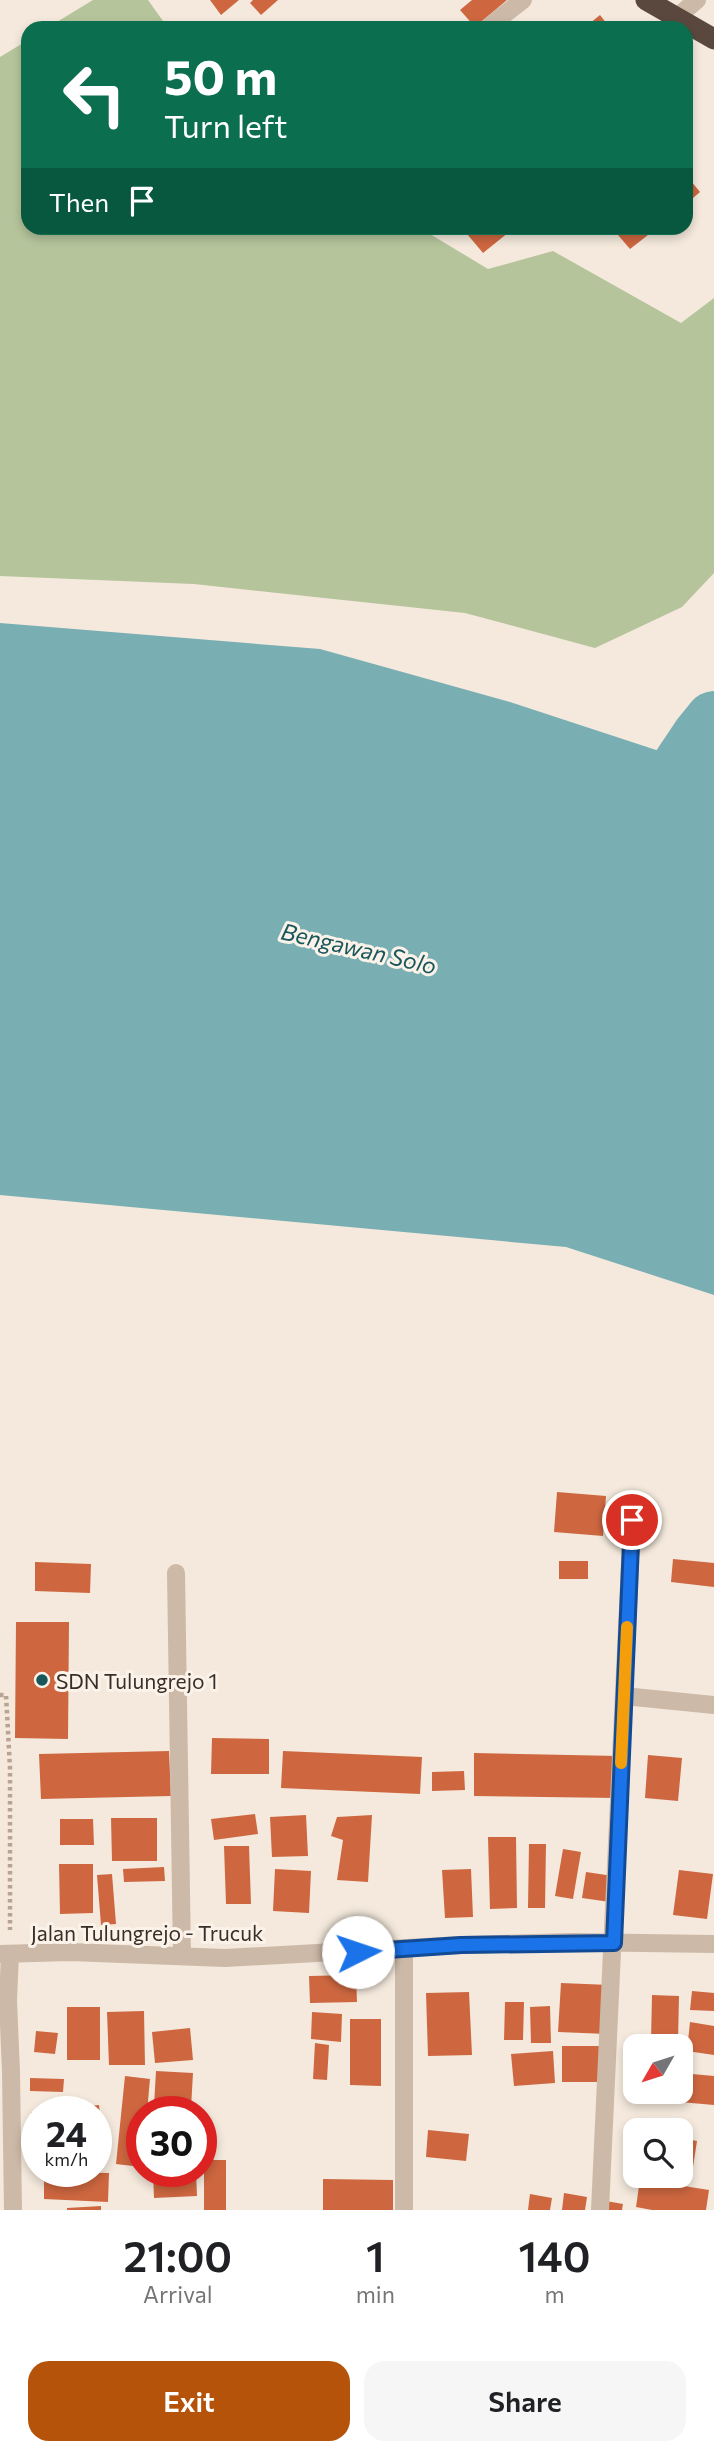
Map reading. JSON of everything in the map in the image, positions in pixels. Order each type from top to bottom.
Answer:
[{"type":"highway","points":[[646,0],[681,21]]},
{"type":"highway","points":[[693,27],[714,39]]},
{"type":"street","points":[[496,21],[523,0]]},
{"type":"street","points":[[676,18],[697,0]]},
{"type":"street","points":[[600,2210],[632,1520]]},
{"type":"street","points":[[176,1573],[182,1956]]},
{"type":"street","points":[[624,1696],[714,1704]]},
{"type":"street","name":"Jalan Tulungrejo - Trucuk","points":[[5,1954],[70,1952],[225,1958],[461,1945],[714,1944]]},
{"type":"street","points":[[404,1948],[404,2210]]},
{"type":"street","points":[[5,1954],[11,2072],[13,2210]]},
{"type":"path","points":[[0,1695],[6,1695],[10,1768],[5,1954]]},
{"type":"green space","points":[[93,0],[148,0],[163,21],[58,21]]},
{"type":"green space","points":[[21,44],[21,235],[432,235],[488,269],[553,251],[681,323],[714,298],[714,573],[682,607],[595,648],[465,613],[194,584],[0,576],[0,57]]},
{"type":"water","name":"Bengawan Solo","points":[[0,623],[320,649],[510,702],[714,769],[714,1295],[566,1247],[0,1195]]},
{"type":"building","points":[[210,0],[239,0],[221,15]]},
{"type":"building","points":[[253,0],[278,0],[261,15],[250,3]]},
{"type":"building","points":[[472,0],[507,0],[482,21],[470,21],[460,10]]},
{"type":"building","points":[[600,15],[605,21],[593,21]]},
{"type":"building","points":[[693,184],[700,192],[693,198]]},
{"type":"building","points":[[468,235],[505,235],[483,253]]},
{"type":"building","points":[[618,235],[648,235],[630,249]]},
{"type":"building","points":[[557,1492],[606,1496],[603,1536],[554,1532]]},
{"type":"building","points":[[673,1559],[714,1563],[714,1587],[671,1582]]},
{"type":"building","points":[[559,1561],[588,1561],[588,1579],[559,1579]]},
{"type":"building","points":[[35,1562],[91,1564],[90,1593],[35,1591]]},
{"type":"building","name":"SDN Tulungrejo 1","points":[[16,1622],[69,1622],[68,1739],[15,1738]]},
{"type":"building","points":[[212,1738],[269,1739],[269,1774],[211,1774]]},
{"type":"building","name":"SDN Tulungrejo 1","points":[[169,1751],[171,1796],[41,1799],[39,1754]]},
{"type":"building","points":[[283,1751],[422,1757],[420,1794],[281,1788]]},
{"type":"building","points":[[474,1753],[618,1756],[617,1798],[474,1796]]},
{"type":"building","points":[[648,1755],[682,1758],[678,1801],[645,1798]]},
{"type":"building","points":[[464,1771],[465,1790],[432,1791],[432,1772]]},
{"type":"building","points":[[255,1814],[258,1834],[214,1840],[211,1819]]},
{"type":"building","points":[[306,1815],[308,1856],[272,1857],[270,1817]]},
{"type":"building","points":[[372,1815],[368,1882],[337,1880],[343,1840],[331,1836],[337,1817]]},
{"type":"building","points":[[111,1818],[157,1818],[157,1861],[112,1861]]},
{"type":"building","points":[[60,1819],[93,1819],[94,1845],[60,1845]]},
{"type":"building","points":[[488,1837],[516,1837],[517,1908],[490,1909]]},
{"type":"building","points":[[529,1844],[546,1844],[545,1908],[528,1908]]},
{"type":"building","points":[[224,1846],[249,1846],[251,1904],[226,1904]]},
{"type":"building","points":[[563,1849],[581,1852],[573,1899],[555,1896]]},
{"type":"building","points":[[59,1864],[93,1864],[93,1913],[60,1914]]},
{"type":"building","points":[[164,1867],[165,1881],[124,1882],[123,1869]]},
{"type":"building","points":[[275,1869],[311,1871],[309,1913],[273,1911]]},
{"type":"building","points":[[471,1869],[473,1917],[445,1918],[442,1870]]},
{"type":"building","points":[[679,1870],[713,1874],[707,1919],[673,1915]]},
{"type":"building","points":[[586,1872],[613,1876],[610,1902],[582,1898]]},
{"type":"building","points":[[112,1874],[116,1924],[101,1925],[97,1875]]},
{"type":"building","points":[[356,1975],[357,2002],[310,2003],[309,1976]]},
{"type":"building","points":[[561,1983],[610,1985],[607,2034],[558,2032]]},
{"type":"building","points":[[692,1991],[714,1993],[714,2011],[690,2010]]},
{"type":"building","points":[[469,1992],[472,2055],[428,2056],[426,1993]]},
{"type":"building","points":[[652,1995],[679,1996],[678,2034],[651,2034]]},
{"type":"building","points":[[505,2002],[524,2002],[523,2040],[504,2040]]},
{"type":"building","points":[[550,2006],[551,2043],[531,2043],[530,2007]]},
{"type":"building","points":[[67,2007],[100,2007],[100,2060],[67,2060]]},
{"type":"building","points":[[144,2011],[145,2065],[109,2065],[107,2012]]},
{"type":"building","points":[[312,2012],[342,2014],[341,2042],[311,2039]]},
{"type":"building","points":[[350,2019],[381,2019],[381,2086],[350,2085]]},
{"type":"building","points":[[690,2022],[714,2026],[714,2055],[693,2052],[693,2034],[689,2034]]},
{"type":"building","points":[[190,2028],[193,2060],[155,2063],[152,2032]]},
{"type":"building","points":[[36,2031],[58,2033],[55,2054],[34,2052]]},
{"type":"building","points":[[315,2043],[329,2045],[327,2080],[313,2079]]},
{"type":"building","points":[[562,2046],[600,2046],[600,2082],[562,2082]]},
{"type":"building","points":[[553,2051],[555,2083],[514,2086],[511,2054]]},
{"type":"building","points":[[156,2071],[193,2073],[192,2096],[155,2096]]},
{"type":"building","points":[[693,2074],[714,2076],[714,2105],[693,2103]]},
{"type":"building","points":[[125,2076],[150,2079],[148,2096],[126,2096],[126,2165],[116,2164]]},
{"type":"building","points":[[30,2078],[64,2079],[63,2092],[30,2091]]},
{"type":"building","points":[[428,2130],[469,2134],[466,2161],[426,2157]]},
{"type":"building","points":[[693,2140],[697,2141],[693,2167]]},
{"type":"building","points":[[217,2160],[226,2160],[226,2210],[204,2210],[204,2187],[217,2187]]},
{"type":"building","points":[[323,2179],[393,2180],[393,2210],[323,2210]]},
{"type":"building","points":[[44,2187],[109,2187],[108,2202],[44,2199]]},
{"type":"building","points":[[154,2187],[197,2187],[197,2196],[154,2198]]},
{"type":"building","points":[[639,2188],[709,2190],[706,2210],[652,2210],[636,2207]]},
{"type":"building","points":[[564,2193],[587,2197],[585,2210],[562,2210]]},
{"type":"building","points":[[530,2194],[552,2198],[550,2210],[528,2210]]},
{"type":"building","points":[[606,2201],[623,2204],[622,2210],[605,2210]]},
{"type":"building","points":[[101,2206],[101,2210],[67,2210],[67,2208]]},
{"type":"waterway","points":[[640,827],[714,720]]},
{"type":"slow traffic","points":[[621,1763],[627,1627]]},
{"type":"place","name":"SDN Tulungrejo 1","points":[[42,1680]]},
{"type":"route","points":[[358,1952],[461,1945],[614,1943],[632,1520]]}]
